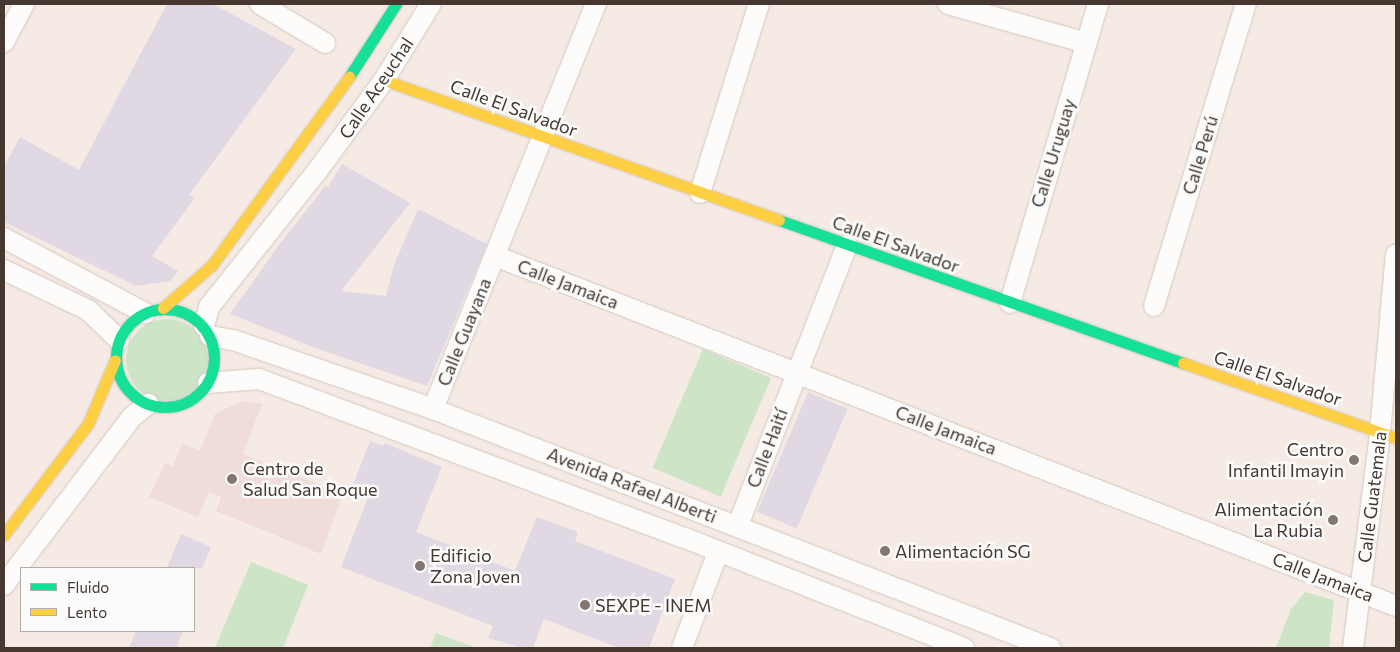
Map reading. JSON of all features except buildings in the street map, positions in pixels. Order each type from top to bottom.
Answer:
[{"type":"street","points":[[4,42],[24,4]]},
{"type":"street","points":[[260,4],[325,42]]},
{"type":"street","name":"Calle Aceuchal","points":[[203,327],[200,294],[212,265],[368,51],[396,4]]},
{"type":"street","name":"Calle Aceuchal","points":[[203,327],[208,307],[318,170],[384,80],[431,4]]},
{"type":"street","name":"Calle Guayana","points":[[433,409],[596,4]]},
{"type":"street","points":[[700,193],[759,4]]},
{"type":"street","points":[[948,4],[1087,43]]},
{"type":"street","name":"Calle Uruguay","points":[[1010,303],[1098,4]]},
{"type":"street","name":"Calle Perú","points":[[1154,306],[1246,4]]},
{"type":"street","name":"Calle El Salvador","points":[[384,80],[1010,303],[1388,435]]},
{"type":"street","points":[[295,152],[318,170]]},
{"type":"street","points":[[4,238],[154,310],[203,327],[215,352],[214,368],[208,383],[197,396],[182,404],[165,407],[135,400]]},
{"type":"street","name":"Calle Haití","points":[[738,525],[846,245]]},
{"type":"street","name":"Calle Jamaica","points":[[495,256],[797,371],[1396,606]]},
{"type":"street","name":"Calle Guatemala","points":[[1353,648],[1360,592],[1388,435],[1396,256]]},
{"type":"street","name":"Calle Aceuchal","points":[[154,310],[212,265]]},
{"type":"street","points":[[4,270],[88,310],[119,340]]},
{"type":"street","points":[[4,535],[88,424],[116,360],[119,340],[134,319],[154,310]]},
{"type":"street","name":"Avenida Rafael Alberti","points":[[203,327],[233,340],[433,409],[738,525],[1050,648]]},
{"type":"street","points":[[4,585],[132,417],[135,400],[118,373],[116,360]]},
{"type":"street","name":"Avenida Rafael Alberti","points":[[208,383],[259,379],[718,552],[964,648]]},
{"type":"street","points":[[88,424],[110,410]]},
{"type":"street","points":[[682,648],[718,552]]},
{"type":"shaded area","name":"Centro de Salud San Roque","points":[[242,401],[262,404],[243,454],[343,494],[321,554],[216,511],[221,497],[209,492],[198,517],[149,497],[165,463],[173,466],[182,444],[200,450],[215,414]]},
{"type":"green space","points":[[167,319],[183,322],[196,331],[205,344],[208,360],[205,376],[196,389],[183,398],[167,401],[151,398],[138,389],[129,376],[126,360],[129,344],[138,331],[151,322]]},
{"type":"green space","points":[[703,349],[771,378],[721,497],[653,468]]},
{"type":"green space","points":[[251,562],[308,585],[283,648],[215,648]]},
{"type":"green space","points":[[1305,592],[1334,600],[1329,648],[1276,648],[1291,609]]},
{"type":"green space","points":[[436,633],[477,648],[430,648]]},
{"type":"traffic: fast","points":[[349,77],[396,4]]},
{"type":"traffic: fast","points":[[779,220],[1183,363]]},
{"type":"traffic: fast","points":[[165,309],[184,312],[200,323],[211,339],[214,358],[211,377],[200,393],[184,404],[165,407],[146,404],[130,393],[119,377],[116,358],[119,339],[130,323],[146,312],[165,309]]},
{"type":"traffic: slow","points":[[163,308],[212,265],[349,77]]},
{"type":"traffic: slow","points":[[384,80],[779,220]]},
{"type":"traffic: slow","points":[[4,535],[88,424],[115,360]]},
{"type":"traffic: slow","points":[[1183,363],[1396,438]]},
{"type":"place","name":"Centro Infantil Imayin","points":[[1354,460]]},
{"type":"place","name":"Centro de Salud San Roque","points":[[232,479]]},
{"type":"place","name":"Alimentación La Rubia","points":[[1333,520]]},
{"type":"place","name":"Alimentación SG","points":[[885,551]]},
{"type":"place","name":"Edificio Zona Joven","points":[[420,566]]},
{"type":"place","name":"SEXPE - INEM","points":[[585,605]]}]
